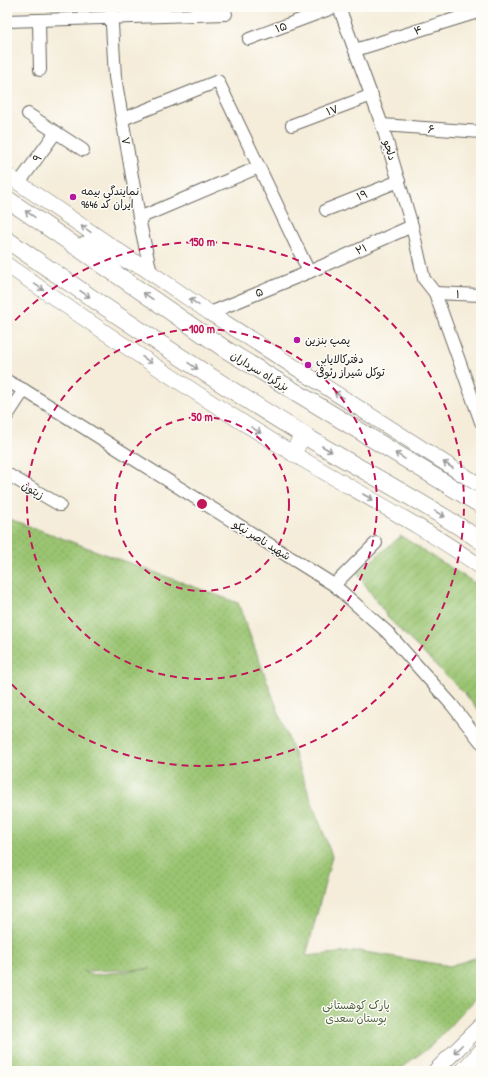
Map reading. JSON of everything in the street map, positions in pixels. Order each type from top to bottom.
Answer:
[{"type":"highway","name":"بزرگراه سرداران","points":[[7,199],[225,349],[481,505]]},
{"type":"highway","points":[[64,237],[145,269]]},
{"type":"highway","points":[[7,240],[208,376],[303,435],[456,524],[481,541]]},
{"type":"highway","points":[[292,453],[303,435]]},
{"type":"main road","points":[[13,179],[210,313],[481,486]]},
{"type":"main road","points":[[7,265],[197,393],[292,453],[444,542],[481,567]]},
{"type":"main road","points":[[441,1069],[481,1026]]},
{"type":"main road","points":[[462,1071],[481,1051]]},
{"type":"street","name":"۱۵","points":[[249,39],[335,7]]},
{"type":"street","name":"دلجو","points":[[339,7],[382,126],[412,226],[424,279],[435,293],[481,422]]},
{"type":"street","name":"۴","points":[[355,50],[481,11]]},
{"type":"street","points":[[7,21],[39,20],[112,12],[226,14]]},
{"type":"street","name":"۷","points":[[112,12],[115,77],[139,218],[145,269]]},
{"type":"street","points":[[39,20],[40,70]]},
{"type":"street","points":[[122,119],[218,81],[309,272]]},
{"type":"street","name":"۱۷","points":[[292,125],[372,95]]},
{"type":"street","points":[[28,114],[83,150]]},
{"type":"street","name":"۶","points":[[382,126],[481,132]]},
{"type":"street","name":"۹","points":[[13,179],[56,132]]},
{"type":"street","points":[[139,218],[259,167]]},
{"type":"street","name":"۱۹","points":[[326,210],[399,181]]},
{"type":"street","name":"۲۱","points":[[309,272],[412,226]]},
{"type":"street","name":"۵","points":[[210,313],[309,272]]},
{"type":"street","name":"۱","points":[[435,293],[481,295]]},
{"type":"street","name":"شهید ناصر نیکو","points":[[7,382],[24,390],[334,585],[388,632],[481,742]]},
{"type":"street","points":[[7,416],[24,390]]},
{"type":"street","name":"زیتون","points":[[7,474],[60,505]]},
{"type":"street","points":[[334,585],[376,543]]},
{"type":"green space","name":"پارک کوهستانی بوستان سعدی","points":[[7,518],[238,603],[332,856],[306,956],[359,951],[450,966],[481,956],[481,992],[432,1045],[397,1071],[7,1071]],"holes":[[[151,969],[91,975],[83,971]]]},
{"type":"green space","points":[[401,536],[481,587],[481,714],[465,694],[389,619],[357,573]]},
{"type":"place","name":"نمایندگی بیمه ایران کد 9646","points":[[73,197]]},
{"type":"place","name":"پمپ بنزین","points":[[297,340]]},
{"type":"place","name":"دفترکالایابی توکل شیراز رئوفی","points":[[308,365]]}]
